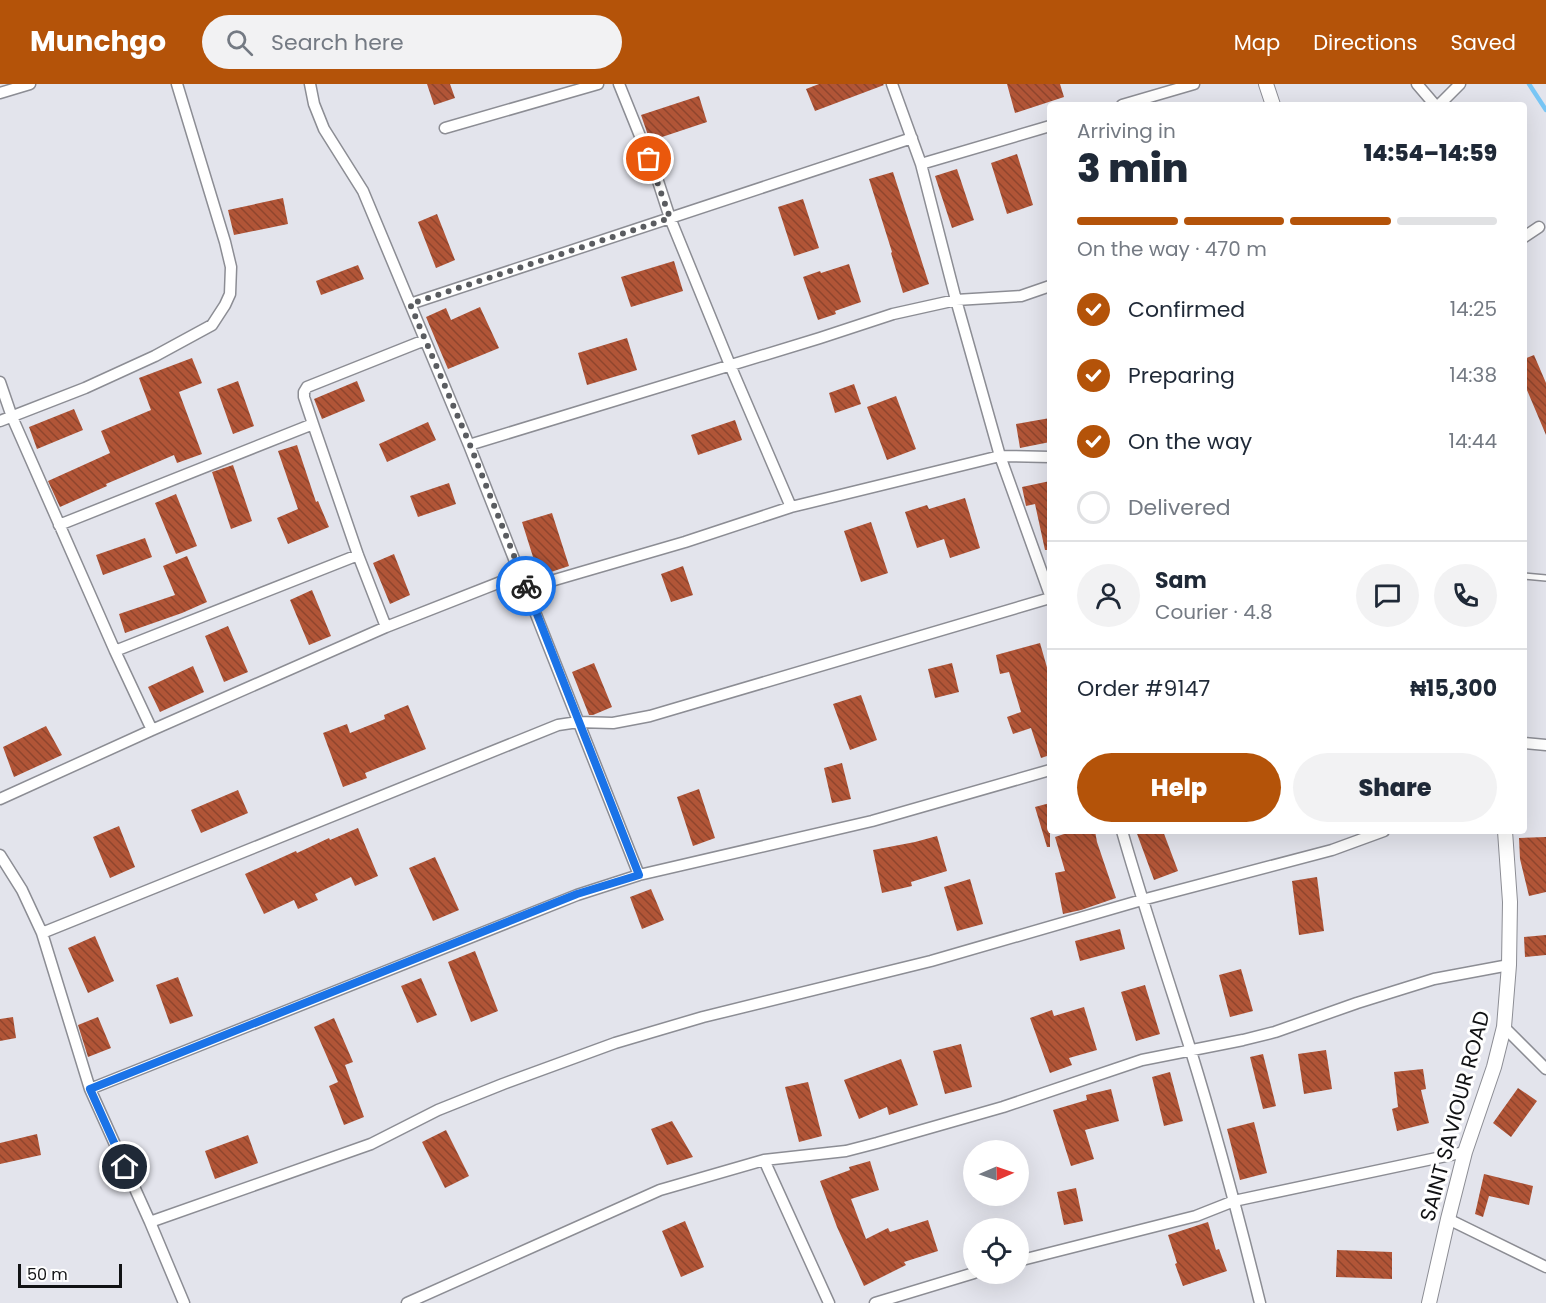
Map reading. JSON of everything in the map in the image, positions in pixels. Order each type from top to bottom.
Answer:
[{"type":"street","points":[[0,93],[30,84]]},
{"type":"street","points":[[0,421],[85,388],[156,356],[212,325],[225,305],[230,294],[231,267],[177,84]]},
{"type":"street","points":[[310,84],[314,104],[324,129],[363,191],[470,445],[639,875]]},
{"type":"street","points":[[445,128],[598,84]]},
{"type":"street","points":[[619,84],[657,178],[670,218],[791,507]]},
{"type":"street","points":[[892,84],[921,164],[1000,456],[1047,589]]},
{"type":"street","points":[[1132,102],[1194,84]]},
{"type":"street","points":[[1266,84],[1273,102]]},
{"type":"street","points":[[1417,84],[1434,102]]},
{"type":"street","points":[[1440,102],[1460,84]]},
{"type":"street","points":[[921,164],[1047,127]]},
{"type":"street","points":[[410,304],[912,138]]},
{"type":"street","points":[[1527,235],[1539,227]]},
{"type":"street","points":[[470,445],[893,314],[956,300],[1021,296],[1047,287]]},
{"type":"street","points":[[386,627],[358,555],[304,392],[307,387],[425,340]]},
{"type":"street","points":[[0,382],[12,417],[59,525],[152,730]]},
{"type":"street","points":[[59,525],[313,424]]},
{"type":"street","points":[[527,588],[685,542],[791,507],[1000,456],[1047,457]]},
{"type":"street","points":[[115,651],[358,555]]},
{"type":"street","points":[[0,799],[386,627],[521,574]]},
{"type":"street","points":[[42,933],[558,725],[578,722],[613,723],[650,716],[1047,598]]},
{"type":"street","points":[[1527,743],[1546,745]]},
{"type":"street","points":[[90,1089],[577,894],[639,875],[872,821],[1047,771]]},
{"type":"street","points":[[1123,834],[1191,1050],[1260,1303]]},
{"type":"street","points":[[150,1222],[371,1144],[438,1110],[615,1043],[703,1017],[931,961],[1142,900],[1332,850],[1375,834]]},
{"type":"street","name":"SAINT SAVIOUR ROAD","points":[[1429,1303],[1465,1152],[1494,1067],[1504,1027],[1509,965],[1510,902],[1505,834]]},
{"type":"street","points":[[0,855],[22,890],[42,933],[90,1089],[184,1303]]},
{"type":"street","points":[[407,1303],[660,1190],[764,1160],[846,1151],[877,1143],[1003,1107],[1142,1060],[1275,1032],[1434,979],[1509,965]]},
{"type":"street","points":[[1504,1027],[1546,1069]]},
{"type":"street","points":[[1029,1258],[1196,1216],[1234,1201],[1465,1152]]},
{"type":"street","points":[[764,1160],[829,1303]]},
{"type":"street","points":[[1448,1219],[1546,1267]]},
{"type":"street","points":[[874,1303],[963,1277]]},
{"type":"lane","points":[[1527,576],[1546,578]]},
{"type":"building","points":[[427,84],[450,84],[455,98],[434,105]]},
{"type":"building","points":[[819,84],[884,85],[815,111],[806,89]]},
{"type":"building","points":[[1007,84],[1060,84],[1064,97],[1015,113]]},
{"type":"building","points":[[699,96],[707,122],[650,141],[641,115]]},
{"type":"building","points":[[1017,154],[1033,205],[1007,214],[991,163]]},
{"type":"building","points":[[957,169],[974,220],[952,228],[935,176]]},
{"type":"building","points":[[893,172],[929,284],[903,293],[869,179]]},
{"type":"building","points":[[283,198],[288,224],[234,235],[228,210]]},
{"type":"building","points":[[803,199],[819,248],[794,256],[778,207]]},
{"type":"building","points":[[437,214],[455,260],[436,268],[418,222]]},
{"type":"building","points":[[674,261],[683,291],[631,307],[621,277]]},
{"type":"building","points":[[849,264],[861,302],[818,320],[803,277]]},
{"type":"building","points":[[358,265],[364,279],[321,295],[316,281]]},
{"type":"building","points":[[480,307],[499,348],[448,369],[426,317],[446,308],[451,320]]},
{"type":"building","points":[[627,338],[637,370],[587,385],[578,353]]},
{"type":"building","points":[[1534,355],[1546,383],[1546,435],[1527,390],[1527,358]]},
{"type":"building","points":[[192,358],[202,383],[179,392],[202,454],[177,463],[174,455],[106,484],[107,486],[60,507],[48,481],[110,453],[101,431],[151,410],[139,378]]},
{"type":"building","points":[[238,381],[254,426],[233,434],[217,389]]},
{"type":"building","points":[[357,381],[365,401],[322,419],[314,399]]},
{"type":"building","points":[[854,384],[861,404],[835,413],[829,393]]},
{"type":"building","points":[[896,396],[916,449],[887,460],[867,407]]},
{"type":"building","points":[[74,409],[83,430],[37,449],[29,427]]},
{"type":"building","points":[[1047,419],[1047,443],[1020,448],[1016,424]]},
{"type":"building","points":[[735,420],[742,440],[698,455],[691,435]]},
{"type":"building","points":[[428,422],[436,440],[387,462],[379,444]]},
{"type":"building","points":[[297,445],[316,502],[318,501],[329,527],[288,544],[277,518],[298,509],[278,451]]},
{"type":"building","points":[[233,465],[252,521],[231,529],[212,472]]},
{"type":"building","points":[[1047,482],[1047,550],[1045,550],[1035,504],[1026,506],[1022,487]]},
{"type":"building","points":[[449,483],[456,504],[418,517],[410,496]]},
{"type":"building","points":[[176,494],[197,546],[176,554],[155,503]]},
{"type":"building","points":[[965,498],[980,548],[950,558],[944,539],[917,548],[905,512],[927,505],[929,509]]},
{"type":"building","points":[[552,513],[569,566],[539,576],[522,522]]},
{"type":"building","points":[[871,522],[888,573],[861,582],[844,531]]},
{"type":"building","points":[[145,538],[152,557],[103,575],[96,555]]},
{"type":"building","points":[[394,554],[410,595],[390,604],[373,563]]},
{"type":"building","points":[[187,556],[207,602],[125,633],[119,614],[175,595],[163,566]]},
{"type":"building","points":[[683,566],[693,595],[671,602],[661,574]]},
{"type":"building","points":[[312,590],[331,636],[309,645],[290,600]]},
{"type":"building","points":[[228,626],[248,672],[224,682],[205,636]]},
{"type":"building","points":[[1040,643],[1047,668],[1047,756],[1041,758],[1031,728],[1013,734],[1007,717],[1021,712],[1009,672],[1000,674],[996,655]]},
{"type":"building","points":[[594,663],[612,707],[589,715],[572,672]]},
{"type":"building","points":[[952,663],[959,692],[935,698],[928,669]]},
{"type":"building","points":[[193,666],[204,692],[160,712],[148,687]]},
{"type":"building","points":[[861,695],[877,740],[850,750],[833,704]]},
{"type":"building","points":[[408,705],[426,749],[365,773],[367,778],[343,787],[323,733],[347,724],[350,733],[385,719],[384,715]]},
{"type":"building","points":[[46,726],[62,755],[14,777],[3,747]]},
{"type":"building","points":[[842,763],[851,799],[832,803],[824,768]]},
{"type":"building","points":[[699,789],[715,838],[693,846],[677,797]]},
{"type":"building","points":[[238,790],[248,813],[201,833],[191,810]]},
{"type":"building","points":[[1047,804],[1047,834],[1050,834],[1050,847],[1047,847],[1035,807]]},
{"type":"building","points":[[119,826],[135,867],[110,878],[93,837]]},
{"type":"building","points":[[358,828],[378,876],[355,886],[351,877],[315,894],[318,900],[298,909],[294,900],[264,914],[245,874],[296,851],[297,853]]},
{"type":"building","points":[[1064,834],[1096,834],[1116,898],[1063,914],[1055,873],[1065,871],[1055,837]]},
{"type":"building","points":[[1137,834],[1164,834],[1178,871],[1154,880]]},
{"type":"building","points":[[937,836],[947,871],[911,882],[912,886],[882,893],[873,850]]},
{"type":"building","points":[[1546,837],[1546,892],[1529,896],[1520,859],[1519,838]]},
{"type":"building","points":[[435,857],[459,910],[433,921],[409,868]]},
{"type":"building","points":[[1317,877],[1324,931],[1299,935],[1292,881]]},
{"type":"building","points":[[970,879],[983,924],[957,931],[944,887]]},
{"type":"building","points":[[651,889],[664,920],[642,929],[630,897]]},
{"type":"building","points":[[1120,929],[1125,949],[1080,961],[1075,941]]},
{"type":"building","points":[[1546,935],[1546,955],[1525,957],[1524,937]]},
{"type":"building","points":[[95,936],[114,981],[88,993],[68,948]]},
{"type":"building","points":[[475,951],[498,1011],[471,1022],[448,962]]},
{"type":"building","points":[[1241,969],[1253,1011],[1230,1017],[1219,975]]},
{"type":"building","points":[[178,977],[193,1016],[170,1024],[156,985]]},
{"type":"building","points":[[421,978],[437,1015],[417,1023],[401,986]]},
{"type":"building","points":[[1145,985],[1160,1034],[1136,1041],[1121,992]]},
{"type":"building","points":[[1084,1007],[1097,1050],[1069,1058],[1072,1065],[1050,1073],[1030,1018],[1052,1010],[1054,1016]]},
{"type":"building","points":[[13,1017],[16,1038],[0,1041],[0,1019]]},
{"type":"building","points":[[98,1017],[111,1048],[88,1057],[78,1025]]},
{"type":"building","points":[[334,1018],[353,1062],[345,1065],[364,1117],[344,1125],[329,1086],[338,1082],[314,1027]]},
{"type":"building","points":[[961,1044],[972,1087],[945,1094],[933,1051]]},
{"type":"building","points":[[1326,1050],[1332,1089],[1304,1094],[1298,1054]]},
{"type":"building","points":[[1263,1054],[1276,1106],[1263,1109],[1250,1057]]},
{"type":"building","points":[[901,1059],[918,1105],[889,1115],[887,1107],[859,1119],[844,1080]]},
{"type":"building","points":[[1423,1069],[1426,1089],[1421,1090],[1429,1123],[1397,1131],[1392,1109],[1398,1107],[1394,1072]]},
{"type":"building","points":[[1170,1072],[1183,1121],[1164,1126],[1152,1077]]},
{"type":"building","points":[[808,1082],[822,1136],[799,1142],[785,1087]]},
{"type":"building","points":[[1518,1088],[1537,1101],[1511,1137],[1493,1123]]},
{"type":"building","points":[[1111,1089],[1119,1121],[1085,1130],[1094,1159],[1071,1166],[1053,1110],[1087,1100],[1086,1095]]},
{"type":"building","points":[[672,1121],[693,1157],[667,1165],[651,1129]]},
{"type":"building","points":[[1254,1122],[1267,1173],[1240,1180],[1227,1129]]},
{"type":"building","points":[[446,1130],[469,1176],[445,1188],[422,1142]]},
{"type":"building","points":[[37,1134],[41,1155],[0,1164],[0,1143]]},
{"type":"building","points":[[248,1135],[258,1163],[215,1179],[205,1151]]},
{"type":"building","points":[[870,1161],[879,1190],[851,1199],[866,1239],[888,1228],[890,1232],[928,1220],[938,1251],[904,1262],[906,1265],[864,1286],[837,1227],[820,1181],[850,1170],[849,1167]]},
{"type":"building","points":[[1484,1174],[1533,1186],[1529,1205],[1489,1196],[1483,1217],[1475,1214]]},
{"type":"building","points":[[1076,1188],[1083,1221],[1064,1225],[1057,1192]]},
{"type":"building","points":[[685,1221],[704,1267],[681,1277],[662,1231]]},
{"type":"building","points":[[1208,1222],[1216,1250],[1219,1249],[1227,1271],[1183,1286],[1168,1235]]},
{"type":"building","points":[[1337,1250],[1392,1252],[1392,1279],[1336,1277]]},
{"type":"waterway","points":[[1529,84],[1546,110]]},
{"type":"way so far","points":[[526,586],[470,445],[410,304],[670,218],[649,159]]},
{"type":"route","points":[[125,1167],[90,1089],[577,894],[639,875],[526,586]]}]
